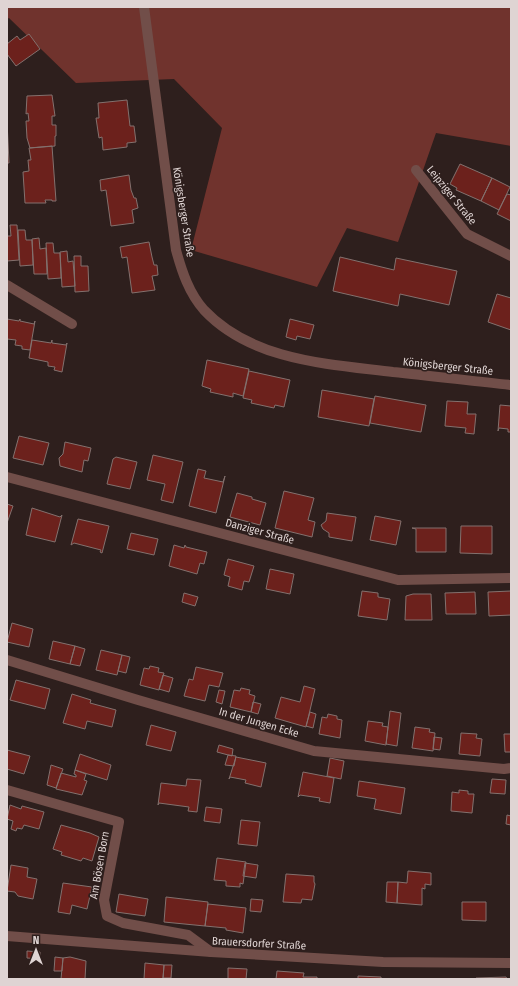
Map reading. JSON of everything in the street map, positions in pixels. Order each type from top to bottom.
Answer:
[{"type":"street","name":"Königsberger Straße","points":[[144,7],[176,250],[183,275],[192,294],[203,309],[219,324],[237,336],[263,349],[304,360],[511,385]]},
{"type":"street","name":"Leipziger Straße","points":[[416,170],[467,234],[511,256]]},
{"type":"street","points":[[7,285],[72,324]]},
{"type":"street","name":"Danziger Straße","points":[[7,477],[398,580],[511,578]]},
{"type":"street","name":"In der Jungen Ecke","points":[[7,660],[314,751],[504,769],[511,768]]},
{"type":"street","name":"Am Bösen Born","points":[[7,790],[119,822],[104,900],[107,916],[123,923],[188,935],[211,952]]},
{"type":"street","name":"Brauersdorfer Straße","points":[[7,936],[211,952],[383,962],[511,963]]},
{"type":"shaded area","points":[[7,7],[511,7],[511,146],[436,133],[398,242],[347,228],[317,287],[191,250],[222,128],[174,79],[76,83],[9,18],[7,19]]},
{"type":"building","points":[[29,34],[40,49],[16,66],[7,54],[7,44],[17,36],[20,40]]},
{"type":"building","points":[[52,95],[55,116],[52,116],[52,125],[56,125],[55,146],[30,148],[27,138],[26,121],[29,121],[28,113],[26,114],[27,96]]},
{"type":"building","points":[[127,100],[130,126],[134,126],[136,142],[127,143],[127,147],[103,150],[102,137],[99,138],[96,118],[99,118],[98,103]]},
{"type":"building","points":[[7,121],[9,163],[7,163]]},
{"type":"building","points":[[52,146],[56,201],[45,200],[46,203],[25,203],[23,172],[29,171],[28,160],[31,160],[29,148]]},
{"type":"building","points":[[460,164],[492,178],[481,201],[456,190],[457,188],[450,184]]},
{"type":"building","points":[[129,175],[131,190],[134,198],[136,198],[138,208],[132,210],[134,223],[111,226],[106,190],[101,191],[100,180]]},
{"type":"building","points":[[492,178],[510,187],[499,210],[481,201]]},
{"type":"building","points":[[507,194],[511,195],[511,221],[497,214]]},
{"type":"building","points":[[10,225],[17,225],[19,260],[7,261],[7,236],[11,236]]},
{"type":"building","points":[[18,230],[25,230],[26,240],[32,240],[33,265],[20,266]]},
{"type":"building","points":[[39,238],[40,249],[46,248],[47,274],[34,274],[32,239]]},
{"type":"building","points":[[149,242],[154,265],[157,265],[158,275],[152,276],[155,290],[132,293],[127,257],[122,258],[120,247]]},
{"type":"building","points":[[46,243],[53,243],[54,253],[60,253],[61,278],[48,279]]},
{"type":"building","points":[[67,251],[68,262],[73,261],[75,286],[62,287],[60,252]]},
{"type":"building","points":[[74,256],[81,256],[81,266],[88,266],[89,291],[75,292]]},
{"type":"building","points":[[340,257],[394,270],[396,258],[457,271],[449,305],[400,294],[398,306],[333,291]]},
{"type":"building","points":[[497,294],[511,298],[511,330],[488,322]]},
{"type":"building","points":[[7,319],[19,321],[20,319],[20,321],[34,324],[35,321],[30,350],[22,349],[22,346],[15,345],[16,340],[7,339]]},
{"type":"building","points":[[290,319],[314,325],[310,339],[297,336],[296,340],[286,337]]},
{"type":"building","points":[[32,340],[51,343],[52,340],[52,343],[66,345],[67,343],[62,372],[54,370],[55,367],[48,366],[48,362],[29,358]]},
{"type":"building","points":[[207,360],[249,369],[243,396],[233,393],[233,397],[210,392],[211,389],[202,386]]},
{"type":"building","points":[[249,371],[290,380],[284,407],[275,405],[274,408],[251,403],[252,400],[243,398]]},
{"type":"building","points":[[322,390],[374,399],[369,426],[318,417]]},
{"type":"building","points":[[375,396],[426,405],[421,432],[370,423]]},
{"type":"building","points":[[447,401],[468,402],[467,414],[476,414],[474,434],[465,433],[466,428],[445,426]]},
{"type":"building","points":[[500,405],[511,406],[511,432],[508,432],[508,429],[499,428],[498,431]]},
{"type":"building","points":[[19,436],[49,443],[43,465],[13,458]]},
{"type":"building","points":[[65,442],[91,448],[88,461],[84,460],[82,472],[60,466],[59,458],[63,454]]},
{"type":"building","points":[[153,455],[183,462],[173,503],[161,500],[165,484],[147,480]]},
{"type":"building","points":[[116,457],[137,462],[130,489],[107,484],[113,459]]},
{"type":"building","points":[[198,469],[206,471],[204,478],[223,482],[225,476],[216,513],[189,506]]},
{"type":"building","points":[[284,491],[314,498],[308,520],[315,522],[312,537],[275,528]]},
{"type":"building","points":[[237,493],[266,503],[260,525],[230,517]]},
{"type":"building","points":[[7,504],[13,506],[7,523]]},
{"type":"building","points":[[32,508],[60,517],[62,515],[55,542],[26,535]]},
{"type":"building","points":[[327,513],[356,517],[352,541],[329,537],[329,533],[323,529],[321,525],[326,521]]},
{"type":"building","points":[[375,516],[401,521],[396,545],[370,540]]},
{"type":"building","points":[[78,519],[109,526],[102,553],[100,552],[101,550],[74,543],[71,545]]},
{"type":"building","points":[[461,526],[492,526],[492,554],[460,553]]},
{"type":"building","points":[[412,528],[446,528],[446,552],[416,552],[416,529]]},
{"type":"building","points":[[131,533],[158,539],[154,555],[127,549]]},
{"type":"building","points":[[174,545],[184,548],[185,545],[186,547],[207,552],[204,564],[200,563],[197,574],[169,566]]},
{"type":"building","points":[[228,559],[254,566],[249,582],[244,581],[242,590],[228,586],[230,577],[224,575]]},
{"type":"building","points":[[270,569],[294,574],[290,594],[266,589]]},
{"type":"building","points":[[362,591],[378,593],[378,597],[390,599],[387,620],[358,616]]},
{"type":"building","points":[[511,591],[511,615],[489,616],[488,592]]},
{"type":"building","points":[[475,592],[476,614],[446,614],[445,593]]},
{"type":"building","points":[[184,593],[198,597],[195,606],[182,602]]},
{"type":"building","points":[[413,594],[431,594],[432,620],[405,620],[406,596]]},
{"type":"building","points":[[12,623],[33,629],[29,647],[7,642]]},
{"type":"building","points":[[53,641],[75,646],[70,664],[49,659]]},
{"type":"building","points":[[75,646],[85,649],[80,666],[70,664]]},
{"type":"building","points":[[101,650],[122,655],[117,675],[96,670]]},
{"type":"building","points":[[122,655],[130,657],[126,673],[118,671]]},
{"type":"building","points":[[150,666],[159,668],[158,672],[164,673],[159,690],[140,685],[144,668],[149,669]]},
{"type":"building","points":[[196,667],[223,673],[219,687],[209,685],[205,701],[184,696],[189,679],[193,680]]},
{"type":"building","points":[[163,675],[173,678],[169,692],[159,689]]},
{"type":"building","points":[[16,680],[50,689],[45,709],[10,700]]},
{"type":"building","points":[[304,686],[315,689],[306,727],[275,718],[281,697],[300,702]]},
{"type":"building","points":[[241,688],[250,690],[249,694],[255,696],[251,712],[230,707],[234,690],[240,691]]},
{"type":"building","points":[[219,690],[225,691],[222,704],[216,702]]},
{"type":"building","points":[[72,694],[91,700],[90,703],[116,710],[112,727],[87,721],[85,729],[63,723]]},
{"type":"building","points":[[253,702],[261,704],[258,714],[251,712]]},
{"type":"building","points":[[390,711],[401,713],[397,746],[386,744]]},
{"type":"building","points":[[310,712],[316,714],[313,728],[306,726]]},
{"type":"building","points":[[328,714],[337,716],[337,719],[342,720],[340,738],[319,734],[322,717],[327,718]]},
{"type":"building","points":[[368,721],[383,723],[382,726],[388,727],[386,745],[365,741]]},
{"type":"building","points":[[151,725],[176,732],[171,751],[146,745]]},
{"type":"building","points":[[415,727],[430,729],[429,732],[435,733],[433,751],[412,748]]},
{"type":"building","points":[[461,733],[477,734],[476,738],[482,739],[480,756],[459,754]]},
{"type":"building","points":[[504,734],[511,734],[511,752],[505,752]]},
{"type":"building","points":[[434,737],[442,738],[440,750],[433,749]]},
{"type":"building","points":[[219,745],[233,749],[232,756],[217,752]]},
{"type":"building","points":[[7,750],[30,756],[24,774],[7,769]]},
{"type":"building","points":[[80,754],[111,765],[107,780],[75,770]]},
{"type":"building","points":[[228,755],[236,756],[234,766],[225,765]]},
{"type":"building","points":[[236,757],[266,763],[261,787],[245,783],[246,780],[230,777],[229,779]]},
{"type":"building","points":[[330,758],[344,761],[341,779],[327,776]]},
{"type":"building","points":[[51,765],[63,769],[56,788],[47,785]]},
{"type":"building","points":[[75,770],[86,774],[84,780],[87,781],[82,795],[56,789],[61,773],[76,777],[74,774]]},
{"type":"building","points":[[303,772],[334,778],[330,803],[319,801],[320,798],[300,795],[298,797]]},
{"type":"building","points":[[187,779],[201,780],[197,812],[188,811],[189,807],[159,803],[158,805],[161,783],[186,786]]},
{"type":"building","points":[[492,779],[506,780],[505,794],[490,793]]},
{"type":"building","points":[[359,781],[405,788],[401,814],[374,809],[376,799],[357,796]]},
{"type":"building","points":[[459,790],[468,791],[468,794],[474,794],[472,813],[451,811],[452,792],[459,793]]},
{"type":"building","points":[[10,805],[21,809],[22,806],[44,812],[39,829],[24,825],[22,829],[17,828],[16,831],[11,829],[13,821],[7,819]]},
{"type":"building","points":[[206,807],[222,809],[220,823],[204,821]]},
{"type":"building","points":[[507,815],[511,816],[511,825],[506,824]]},
{"type":"building","points":[[241,820],[260,822],[257,846],[238,844]]},
{"type":"building","points":[[61,825],[99,837],[92,861],[83,858],[81,861],[61,855],[62,852],[53,849]]},
{"type":"building","points":[[217,858],[246,862],[243,884],[240,883],[240,887],[226,886],[226,881],[214,880]]},
{"type":"building","points":[[245,863],[258,865],[256,878],[243,876]]},
{"type":"building","points":[[11,865],[28,868],[27,877],[37,879],[33,899],[18,896],[15,892],[7,891]]},
{"type":"building","points":[[408,871],[431,873],[431,885],[425,884],[425,889],[422,888],[422,905],[397,903],[398,882],[407,883]]},
{"type":"building","points":[[286,874],[314,876],[315,884],[312,900],[302,899],[301,903],[283,902]]},
{"type":"building","points":[[387,882],[398,882],[397,903],[386,902]]},
{"type":"building","points":[[63,883],[92,887],[87,909],[72,905],[70,914],[58,912]]},
{"type":"building","points":[[119,894],[148,899],[145,916],[116,912]]},
{"type":"building","points":[[166,897],[208,902],[205,926],[164,922]]},
{"type":"building","points":[[251,899],[263,900],[261,912],[250,911]]},
{"type":"building","points":[[462,902],[486,902],[486,921],[462,920]]},
{"type":"building","points":[[208,904],[246,908],[243,933],[226,930],[226,928],[205,926]]},
{"type":"building","points":[[27,951],[40,952],[40,959],[27,958]]},
{"type":"building","points":[[55,957],[63,958],[62,971],[54,971]]},
{"type":"building","points":[[70,957],[86,961],[85,979],[61,979],[63,958]]},
{"type":"building","points":[[145,963],[164,965],[163,979],[144,979]]},
{"type":"building","points":[[164,965],[172,965],[171,978],[163,978]]},
{"type":"building","points":[[228,968],[247,969],[246,979],[228,979]]},
{"type":"building","points":[[277,971],[304,973],[303,977],[317,977],[317,979],[276,979]]},
{"type":"building","points":[[358,976],[381,977],[381,979],[358,979]]},
{"type":"building","points":[[506,977],[507,979],[476,979],[476,978]]}]
